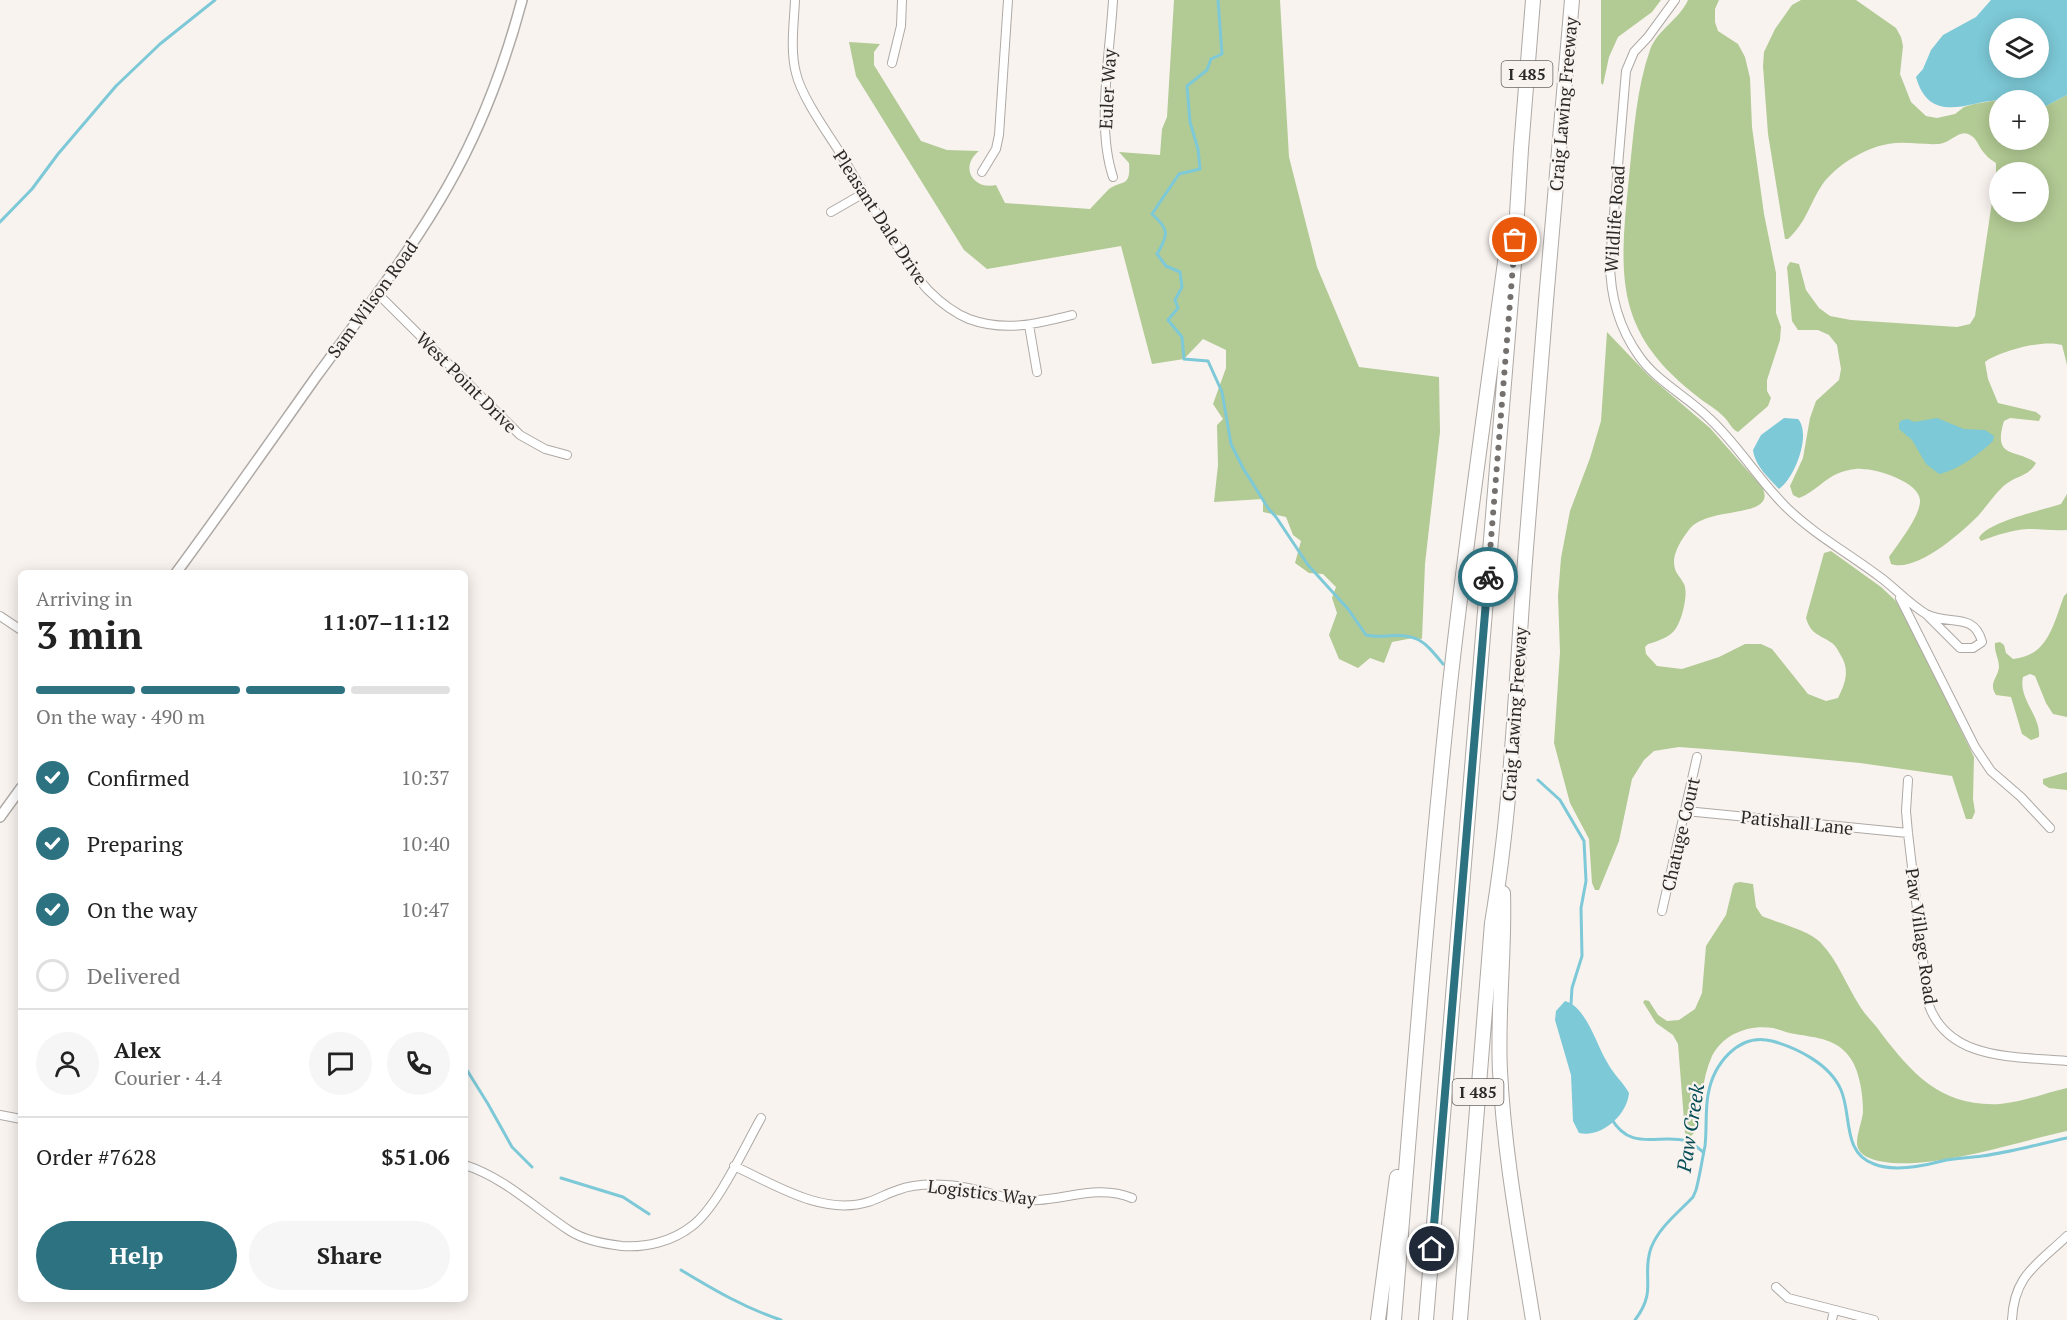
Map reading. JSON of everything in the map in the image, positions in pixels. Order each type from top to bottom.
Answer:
[{"type":"highway","name":"Craig Lawing Freeway","points":[[1426,1320],[1511,297],[1533,0]]},
{"type":"highway","name":"Craig Lawing Freeway","points":[[1460,1320],[1492,923],[1502,864],[1572,0]]},
{"type":"highway","points":[[1394,1320],[1431,877],[1458,609],[1521,149]]},
{"type":"highway","points":[[1502,864],[1504,922],[1499,1024],[1500,1071],[1512,1184],[1533,1320]]},
{"type":"highway","points":[[1378,1320],[1399,1165],[1412,1108]]},
{"type":"street","name":"Sam Wilson Road","points":[[178,570],[417,236],[459,166],[486,107],[522,0]]},
{"type":"street","name":"Pleasant Dale Drive","points":[[795,0],[793,53],[796,74],[819,119],[864,193],[912,270],[929,290],[949,307],[967,318],[983,323],[1029,325],[1072,315]]},
{"type":"street","points":[[892,63],[901,26],[902,0]]},
{"type":"street","points":[[982,172],[996,149],[999,135],[1008,0]]},
{"type":"street","name":"Euler Way","points":[[1113,0],[1104,137],[1107,160],[1113,177]]},
{"type":"street","name":"Wildlife Road","points":[[1675,0],[1634,52],[1626,71],[1610,261],[1610,284],[1617,313],[1630,342],[1645,364],[1657,377],[1683,395],[1713,421],[1784,505],[1927,615],[1960,648],[1973,648],[1982,642],[1979,631],[1972,624],[1927,615]]},
{"type":"street","points":[[831,212],[864,193]]},
{"type":"street","name":"West Point Drive","points":[[377,293],[520,435],[545,449],[567,455]]},
{"type":"street","points":[[1029,325],[1037,372]]},
{"type":"street","points":[[1892,587],[1904,603],[1975,747],[1991,771],[2021,797],[2050,828]]},
{"type":"street","points":[[0,616],[18,628]]},
{"type":"street","name":"Chatuge Court","points":[[1662,911],[1697,757]]},
{"type":"street","name":"Paw Village Road","points":[[1908,780],[1906,811],[1908,833],[1928,1003],[1932,1015],[1944,1032],[1957,1042],[1973,1049],[1993,1054],[2067,1061]]},
{"type":"street","points":[[0,817],[18,792]]},
{"type":"street","name":"Patishall Lane","points":[[1686,811],[1908,833]]},
{"type":"street","points":[[0,1114],[18,1118]]},
{"type":"street","points":[[468,1166],[505,1183],[572,1233],[606,1244],[636,1247],[664,1241],[691,1227],[710,1208],[761,1118]]},
{"type":"street","name":"Logistics Way","points":[[734,1166],[811,1201],[837,1205],[868,1202],[902,1188],[922,1185],[962,1186],[1014,1200],[1037,1201],[1106,1191],[1118,1192],[1132,1198]]},
{"type":"street","points":[[2012,1320],[2014,1297],[2024,1276],[2067,1236]]},
{"type":"street","points":[[1776,1287],[1788,1298],[1874,1320]]},
{"type":"street","points":[[1832,1320],[1834,1310]]},
{"type":"green space","points":[[1174,0],[1280,0],[1289,157],[1317,267],[1359,367],[1439,377],[1440,432],[1425,564],[1422,639],[1413,638],[1392,642],[1384,663],[1370,658],[1358,668],[1339,659],[1329,635],[1337,613],[1332,598],[1336,587],[1323,574],[1309,573],[1295,563],[1301,541],[1293,535],[1286,517],[1263,512],[1263,499],[1214,502],[1218,465],[1217,425],[1223,419],[1213,404],[1226,368],[1226,350],[1203,339],[1184,359],[1152,364],[1121,246],[987,269],[964,250],[856,76],[849,42],[880,44],[874,52],[874,65],[921,141],[947,150],[979,151],[970,164],[971,176],[981,184],[996,185],[1005,203],[1090,209],[1108,190],[1127,180],[1129,163],[1119,152],[1160,155],[1162,129],[1167,117]]},
{"type":"green space","points":[[1601,0],[1661,0],[1652,12],[1618,37],[1609,57],[1603,85],[1601,83]]},
{"type":"green space","points":[[1688,0],[1719,0],[1715,9],[1718,31],[1738,44],[1745,57],[1750,78],[1752,127],[1764,214],[1776,273],[1776,313],[1781,327],[1780,340],[1767,380],[1767,391],[1771,398],[1768,406],[1738,432],[1720,413],[1677,379],[1653,353],[1638,327],[1628,301],[1624,272],[1626,206],[1642,79],[1653,43]]},
{"type":"green space","points":[[1801,0],[1856,0],[1896,28],[1903,46],[1900,74],[1911,102],[1926,116],[1937,118],[1955,114],[1964,107],[1989,102],[1989,150],[2049,150],[2049,104],[2067,95],[2067,365],[2062,345],[2054,344],[2022,347],[1985,362],[1988,379],[1998,403],[2036,412],[2041,416],[2039,421],[2010,418],[2004,421],[2001,433],[2001,442],[2008,451],[2029,458],[2036,463],[2030,471],[2003,487],[1978,516],[1950,541],[1913,563],[1891,564],[1889,557],[1913,521],[1919,506],[1918,493],[1905,482],[1877,471],[1856,469],[1834,475],[1799,498],[1793,495],[1790,486],[1803,458],[1810,418],[1816,401],[1839,380],[1841,369],[1837,345],[1829,335],[1818,330],[1798,330],[1792,321],[1787,267],[1790,262],[1799,264],[1806,290],[1819,308],[1830,316],[1851,320],[1957,327],[1970,324],[1975,316],[1989,222],[2049,222],[2049,162],[1995,162],[1986,155],[1974,138],[1965,133],[1939,144],[1894,143],[1879,146],[1852,158],[1835,171],[1822,185],[1794,233],[1785,239],[1768,134],[1763,66],[1764,52],[1775,29],[1792,5]]},
{"type":"green space","points":[[1607,332],[1649,376],[1710,428],[1763,488],[1764,494],[1763,501],[1758,506],[1704,519],[1688,531],[1677,549],[1674,560],[1676,571],[1685,589],[1685,602],[1681,616],[1676,628],[1670,634],[1645,647],[1646,654],[1657,666],[1682,669],[1719,657],[1745,644],[1761,644],[1772,649],[1808,694],[1826,701],[1838,698],[1846,676],[1843,660],[1833,644],[1813,631],[1806,618],[1824,553],[1831,551],[1881,587],[1896,601],[1913,631],[1974,757],[1975,812],[1972,819],[1966,819],[1952,776],[1860,763],[1732,751],[1679,747],[1654,751],[1644,760],[1632,779],[1619,841],[1599,890],[1595,890],[1592,883],[1589,839],[1570,803],[1554,743],[1560,652],[1558,596],[1561,558],[1570,511],[1601,421]]},
{"type":"green space","points":[[2067,494],[2067,530],[2028,529],[2004,533],[1981,541],[1979,538],[1984,532],[2003,522],[2061,504]]},
{"type":"green space","points":[[2067,593],[2067,717],[2053,714],[2035,676],[2030,674],[2023,677],[2022,685],[2026,700],[2039,729],[2039,737],[2031,740],[2022,734],[2011,697],[1996,695],[1994,691],[1993,684],[1999,667],[1995,643],[2000,642],[2004,645],[2006,653],[2013,659],[2025,657],[2034,652],[2048,637]]},
{"type":"green space","points":[[2067,772],[2067,790],[2049,788],[2043,784],[2043,779]]},
{"type":"green space","points":[[1740,882],[1753,884],[1756,907],[1762,916],[1801,930],[1820,942],[1832,957],[1863,1011],[1917,1075],[1945,1094],[1980,1104],[2009,1103],[2067,1088],[2067,1131],[1937,1161],[1886,1162],[1867,1157],[1857,1145],[1863,1112],[1859,1077],[1851,1059],[1839,1047],[1826,1040],[1764,1027],[1738,1032],[1717,1048],[1708,1065],[1696,1131],[1690,1137],[1685,1133],[1678,1044],[1673,1035],[1656,1023],[1643,1002],[1649,1001],[1658,1015],[1667,1021],[1679,1020],[1695,1009],[1702,993],[1706,946],[1726,915],[1733,886]]},
{"type":"water","points":[[1991,0],[2067,0],[2067,95],[2049,104],[2049,90],[1989,90],[1989,101],[1954,107],[1938,105],[1925,96],[1916,77],[1923,69],[1931,50],[1943,35],[1976,17]]},
{"type":"water","points":[[1784,418],[1798,419],[1803,435],[1795,467],[1785,484],[1779,489],[1759,466],[1753,450],[1761,435]]},
{"type":"water","points":[[1937,418],[1964,429],[1985,430],[1994,436],[1993,441],[1968,461],[1939,474],[1926,464],[1912,440],[1899,429],[1899,423],[1902,420],[1908,419],[1914,422]]},
{"type":"water","points":[[1565,1001],[1572,1004],[1585,1018],[1609,1066],[1629,1093],[1624,1109],[1612,1123],[1588,1134],[1579,1133],[1573,1121],[1571,1075],[1555,1020],[1556,1011]]},
{"type":"waterway","points":[[0,222],[32,189],[58,154],[116,86],[160,44],[215,0]]},
{"type":"waterway","points":[[1218,0],[1222,54],[1211,59],[1207,70],[1187,86],[1190,122],[1198,149],[1200,169],[1179,174],[1152,214],[1162,224],[1165,232],[1164,241],[1157,254],[1166,266],[1180,272],[1182,287],[1175,300],[1178,308],[1168,320],[1182,337],[1184,359],[1208,361],[1222,392],[1231,444],[1268,508],[1308,565],[1348,609],[1366,635],[1413,637],[1425,644],[1443,664]]},
{"type":"waterway","points":[[1538,780],[1560,800],[1584,841],[1586,881],[1581,908],[1582,956],[1572,988],[1571,1004]]},
{"type":"waterway","name":"Paw Creek","points":[[1635,1320],[1646,1300],[1648,1258],[1654,1240],[1693,1197],[1696,1190],[1705,1146],[1707,1101],[1715,1073],[1729,1053],[1748,1041],[1772,1041],[1782,1044],[1812,1058],[1829,1072],[1841,1090],[1852,1142],[1864,1159],[1874,1164],[1890,1168],[1917,1166],[2004,1152],[2067,1138]]},
{"type":"waterway","points":[[468,1072],[512,1147],[532,1167]]},
{"type":"waterway","points":[[1611,1118],[1619,1129],[1636,1139],[1677,1139],[1687,1141],[1703,1152]]},
{"type":"waterway","points":[[561,1178],[623,1197],[649,1214]]},
{"type":"waterway","points":[[681,1270],[730,1298],[781,1320]]},
{"type":"way so far","points":[[1488,577],[1515,240]]},
{"type":"route","points":[[1432,1249],[1488,577]]}]
